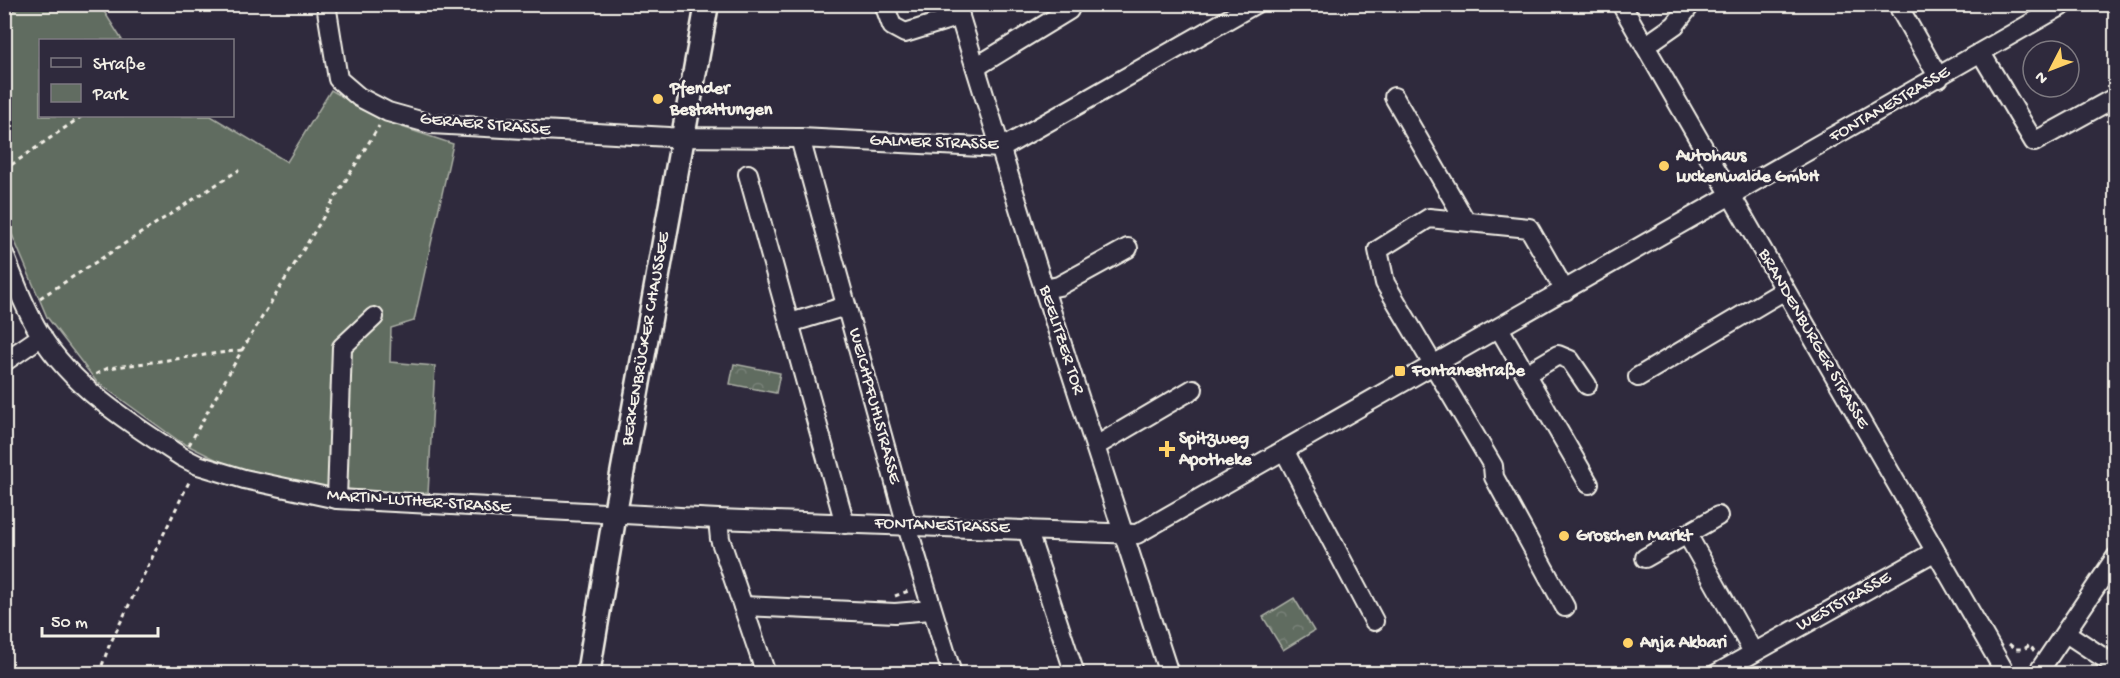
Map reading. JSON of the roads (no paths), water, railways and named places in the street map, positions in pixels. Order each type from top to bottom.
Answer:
[{"type":"main road","name":"BERKENBRÜCKER CHAUSSEE","points":[[588,674],[707,4]]},
{"type":"street","name":"GERAER STRASSE","points":[[326,4],[338,79],[359,97],[388,112],[431,124],[683,136]]},
{"type":"street","points":[[884,4],[892,26],[905,33],[958,10]]},
{"type":"street","points":[[976,68],[1069,10],[1069,4]]},
{"type":"street","name":"BRANDENBURGER STRASSE","points":[[1621,4],[2006,674]]},
{"type":"street","points":[[1645,46],[1675,25],[1691,4]]},
{"type":"street","points":[[1897,4],[1939,78]]},
{"type":"street","name":"FONTANESTRASSE","points":[[615,513],[718,519],[1137,534],[2065,4]]},
{"type":"street","name":"GALMER STRASSE","points":[[683,136],[800,138],[1002,148],[1252,5]]},
{"type":"street","name":"BEELITZER TOR","points":[[958,10],[1044,289],[1169,674]]},
{"type":"street","points":[[1981,53],[2034,142],[2115,98]]},
{"type":"street","points":[[1394,97],[1465,220]]},
{"type":"street","name":"WEICHPFUHLSTRASSE","points":[[800,138],[907,526],[925,611],[952,674]]},
{"type":"street","points":[[748,174],[845,524]]},
{"type":"street","points":[[1565,291],[1529,228],[1429,218],[1378,250],[1385,283],[1493,466],[1494,477],[1565,607]]},
{"type":"street","points":[[1044,289],[1059,286],[1128,248]]},
{"type":"street","name":"MARTIN-LUTHER-STRASSE","points":[[4,254],[26,307],[42,336],[81,383],[124,419],[190,461],[244,479],[337,499],[615,513]]},
{"type":"street","points":[[1638,377],[1785,290]]},
{"type":"street","points":[[790,323],[846,306]]},
{"type":"street","points":[[337,499],[342,347],[374,317]]},
{"type":"street","points":[[1499,328],[1589,484]]},
{"type":"street","points":[[4,362],[42,336]]},
{"type":"street","points":[[1526,375],[1558,356],[1570,360],[1587,385]]},
{"type":"street","points":[[1096,446],[1193,389]]},
{"type":"street","points":[[1284,450],[1374,621]]},
{"type":"street","points":[[1645,558],[1718,516]]},
{"type":"street","points":[[718,519],[720,539],[766,674]]},
{"type":"street","points":[[1027,529],[1075,674]]},
{"type":"street","points":[[1687,534],[1754,652]]},
{"type":"street","name":"WESTSTRASSE","points":[[1716,674],[1934,552]]},
{"type":"street","points":[[2037,674],[2115,557]]},
{"type":"street","points":[[743,606],[895,613],[925,611]]},
{"type":"street","points":[[2066,633],[2115,666]]},
{"type":"place","name":"Pfender Bestattungen","points":[[658,99]]},
{"type":"place","name":"Autohaus Luckenwalde GmbH","points":[[1664,166]]},
{"type":"place","name":"Fontanestraße","points":[[1400,371]]},
{"type":"place","name":"Spitzweg Apotheke","points":[[1167,449]]},
{"type":"place","name":"Groschen Markt","points":[[1564,536]]},
{"type":"place","name":"Anja Akbari","points":[[1628,643]]}]
